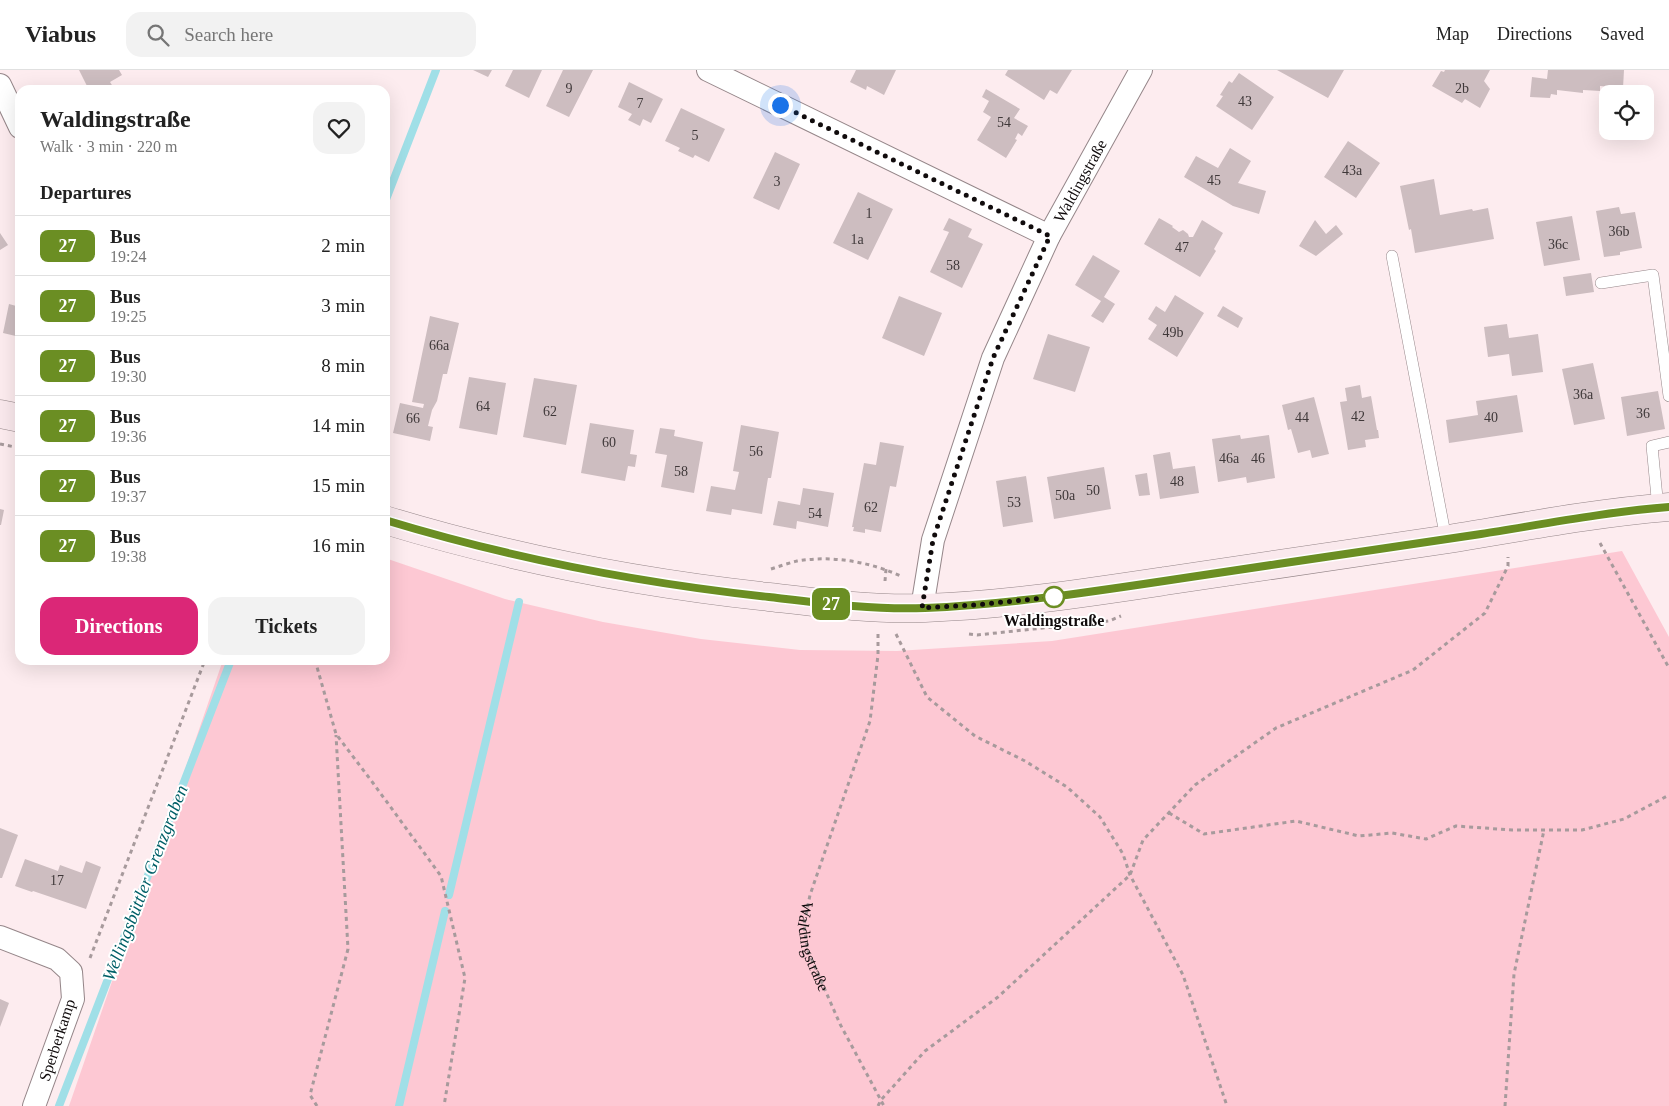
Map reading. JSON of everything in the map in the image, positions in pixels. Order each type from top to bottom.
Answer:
[{"type":"main road","points":[[0,414],[15,417]]},
{"type":"main road","points":[[390,521],[509,553],[631,579],[710,591],[831,604],[884,608],[922,608],[1053,597],[1446,539],[1601,514],[1663,507]]},
{"type":"street","points":[[708,70],[1050,236]]},
{"type":"street","name":"Waldingstraße","points":[[922,608],[933,540],[993,358],[1050,236],[1141,70]]},
{"type":"street","points":[[0,85],[15,116]]},
{"type":"street","points":[[0,937],[57,959],[71,972]]},
{"type":"street","name":"Sperberkamp","points":[[34,1106],[73,999],[71,972]]},
{"type":"lane","points":[[1392,256],[1446,539]]},
{"type":"lane","points":[[1601,283],[1653,275],[1669,396]]},
{"type":"lane","points":[[1663,507],[1652,446],[1669,442]]},
{"type":"path","points":[[0,444],[15,447]]},
{"type":"path","points":[[1600,543],[1669,668]]},
{"type":"path","points":[[878,1106],[925,1051],[998,997],[1130,875],[1144,840],[1195,785],[1276,728],[1413,670],[1485,613],[1508,566],[1508,553]]},
{"type":"path","points":[[796,561],[846,560],[886,569]]},
{"type":"path","name":"Waldingstraße","points":[[878,634],[878,655],[870,721],[810,895],[804,925],[808,951],[840,1024],[884,1106]]},
{"type":"path","points":[[896,634],[927,697],[975,736],[1025,761],[1067,787],[1100,817],[1123,854],[1130,875],[1183,975],[1226,1098],[1227,1106]]},
{"type":"path","points":[[71,972],[89,962],[203,665]]},
{"type":"path","points":[[316,665],[336,734],[348,949],[310,1095],[317,1106]]},
{"type":"path","points":[[336,734],[441,876],[465,978],[444,1106]]},
{"type":"path","points":[[1169,813],[1204,834],[1296,821],[1359,836],[1392,833],[1426,839],[1456,826],[1582,830],[1624,819],[1669,795]]},
{"type":"path","points":[[1505,1106],[1514,974],[1544,830]]},
{"type":"shaded area","points":[[1622,551],[1669,637],[1669,1106],[69,1106],[221,665],[390,665],[390,560],[505,599],[603,622],[701,639],[800,650],[897,651],[1052,641]]},
{"type":"building","points":[[79,70],[119,70],[122,75],[110,82],[112,85],[86,85]]},
{"type":"building","points":[[473,70],[492,70],[488,77]]},
{"type":"building","points":[[513,70],[542,70],[529,98],[505,86]]},
{"type":"building","points":[[563,70],[593,70],[569,117],[546,106]]},
{"type":"building","points":[[856,70],[896,70],[884,95],[867,86],[866,90],[850,82]]},
{"type":"building","points":[[1008,70],[1072,70],[1057,94],[1050,90],[1044,100],[1005,75]]},
{"type":"building","points":[[1277,70],[1344,70],[1328,98]]},
{"type":"building","points":[[1445,70],[1490,70],[1484,81],[1490,89],[1480,108],[1465,99],[1462,103],[1432,86],[1441,71],[1444,72]]},
{"type":"building","points":[[1548,70],[1624,70],[1623,85],[1599,85],[1599,91],[1583,90],[1583,93],[1557,90],[1557,95],[1551,94],[1550,98],[1530,97],[1532,77],[1547,79]]},
{"type":"building","points":[[1239,73],[1274,97],[1252,130],[1216,106],[1223,96],[1220,95],[1229,81],[1232,83]]},
{"type":"building","points":[[629,82],[663,99],[651,123],[643,119],[640,126],[628,120],[632,114],[618,107]]},
{"type":"building","points":[[986,89],[1020,109],[1014,118],[1028,126],[1022,136],[1018,133],[1015,139],[1017,140],[1006,158],[977,140],[991,117],[983,112],[989,101],[982,97]]},
{"type":"building","points":[[681,108],[725,129],[709,162],[695,155],[693,158],[678,151],[680,148],[665,141]]},
{"type":"building","points":[[1348,141],[1380,163],[1356,198],[1324,177]]},
{"type":"building","points":[[1230,148],[1251,161],[1238,183],[1266,191],[1259,214],[1233,206],[1184,177],[1196,156],[1218,168]]},
{"type":"building","points":[[775,152],[800,164],[779,210],[753,198]]},
{"type":"building","points":[[1434,179],[1440,215],[1488,208],[1494,239],[1415,253],[1400,186]]},
{"type":"building","points":[[858,192],[893,209],[868,260],[833,243]]},
{"type":"building","points":[[1619,207],[1621,214],[1635,212],[1642,248],[1620,252],[1620,255],[1604,257],[1596,211]]},
{"type":"building","points":[[1572,216],[1580,260],[1544,266],[1536,222]]},
{"type":"building","points":[[949,218],[972,229],[968,237],[983,244],[962,288],[930,272],[949,232],[943,230]]},
{"type":"building","points":[[1159,218],[1179,232],[1183,230],[1189,237],[1193,237],[1202,220],[1223,233],[1214,249],[1216,251],[1200,277],[1144,244]]},
{"type":"building","points":[[1315,220],[1326,234],[1336,225],[1343,234],[1316,256],[1299,246]]},
{"type":"building","points":[[0,233],[8,245],[0,250]]},
{"type":"building","points":[[1093,255],[1120,271],[1104,297],[1115,304],[1103,323],[1091,316],[1101,301],[1075,285]]},
{"type":"building","points":[[1591,273],[1594,292],[1566,296],[1563,277]]},
{"type":"building","points":[[1175,295],[1204,313],[1177,357],[1148,339],[1157,325],[1148,319],[1156,306],[1165,312]]},
{"type":"building","points":[[899,296],[942,313],[924,356],[882,338]]},
{"type":"building","points":[[9,304],[15,306],[15,336],[3,333]]},
{"type":"building","points":[[1223,306],[1243,318],[1238,328],[1217,316]]},
{"type":"building","points":[[430,316],[459,323],[447,374],[443,374],[437,401],[432,410],[428,426],[433,427],[430,441],[393,433],[400,403],[423,408],[424,404],[412,402]]},
{"type":"building","points":[[1507,324],[1509,338],[1538,334],[1543,372],[1512,376],[1509,354],[1488,357],[1484,327]]},
{"type":"building","points":[[1048,334],[1090,347],[1075,392],[1033,379]]},
{"type":"building","points":[[1593,363],[1605,419],[1574,425],[1562,369]]},
{"type":"building","points":[[469,377],[506,383],[497,435],[459,428]]},
{"type":"building","points":[[534,378],[577,385],[566,445],[523,437]]},
{"type":"building","points":[[1360,385],[1362,398],[1371,396],[1379,438],[1365,440],[1366,447],[1348,450],[1340,402],[1347,401],[1345,388]]},
{"type":"building","points":[[1658,391],[1665,429],[1627,436],[1621,397]]},
{"type":"building","points":[[1517,395],[1523,432],[1449,443],[1446,420],[1478,415],[1476,401]]},
{"type":"building","points":[[1314,397],[1329,454],[1312,458],[1310,450],[1298,453],[1291,429],[1288,430],[1282,405]]},
{"type":"building","points":[[590,423],[634,430],[630,454],[637,455],[635,467],[628,466],[625,481],[581,473]]},
{"type":"building","points":[[741,425],[779,432],[771,478],[768,478],[762,514],[732,509],[731,515],[706,511],[711,486],[735,490],[739,472],[733,471]]},
{"type":"building","points":[[660,428],[675,430],[674,436],[703,442],[694,493],[661,487],[667,455],[655,453]]},
{"type":"building","points":[[1240,435],[1241,439],[1269,435],[1275,478],[1247,483],[1246,477],[1218,482],[1212,439]]},
{"type":"building","points":[[880,442],[904,446],[896,487],[890,486],[881,532],[865,529],[865,533],[853,531],[854,527],[852,527],[864,463],[876,465]]},
{"type":"building","points":[[1170,452],[1173,469],[1195,466],[1199,493],[1160,499],[1153,455]]},
{"type":"building","points":[[1104,467],[1111,509],[1054,519],[1047,477]]},
{"type":"building","points":[[1147,473],[1150,495],[1139,496],[1135,475]]},
{"type":"building","points":[[1026,476],[1033,522],[1003,527],[996,481]]},
{"type":"building","points":[[803,488],[834,493],[828,527],[797,521],[796,529],[773,525],[778,501],[800,505]]},
{"type":"building","points":[[0,509],[4,510],[1,525],[0,525]]},
{"type":"building","points":[[0,828],[18,835],[2,878],[0,878]]},
{"type":"building","points":[[25,859],[58,871],[60,865],[82,873],[86,861],[101,867],[86,909],[15,886]]},
{"type":"building","points":[[0,999],[9,1003],[0,1027]]},
{"type":"waterway","name":"Wellingsbüttler Grenzgraben","points":[[390,189],[436,70]]},
{"type":"waterway","points":[[449,895],[519,602]]},
{"type":"waterway","name":"Wellingsbüttler Grenzgraben","points":[[59,1106],[229,665]]},
{"type":"waterway","points":[[399,1106],[445,911]]},
{"type":"bus line","name":"27","points":[[390,521],[511,554],[631,579],[710,591],[831,604],[884,608],[922,608],[1053,597],[1446,539],[1601,514],[1669,507]]},
{"type":"place","name":"Waldingstraße","points":[[1054,597]]},
{"type":"route","points":[[780,105],[1050,236],[993,358],[933,540],[922,608],[1054,597]]}]
